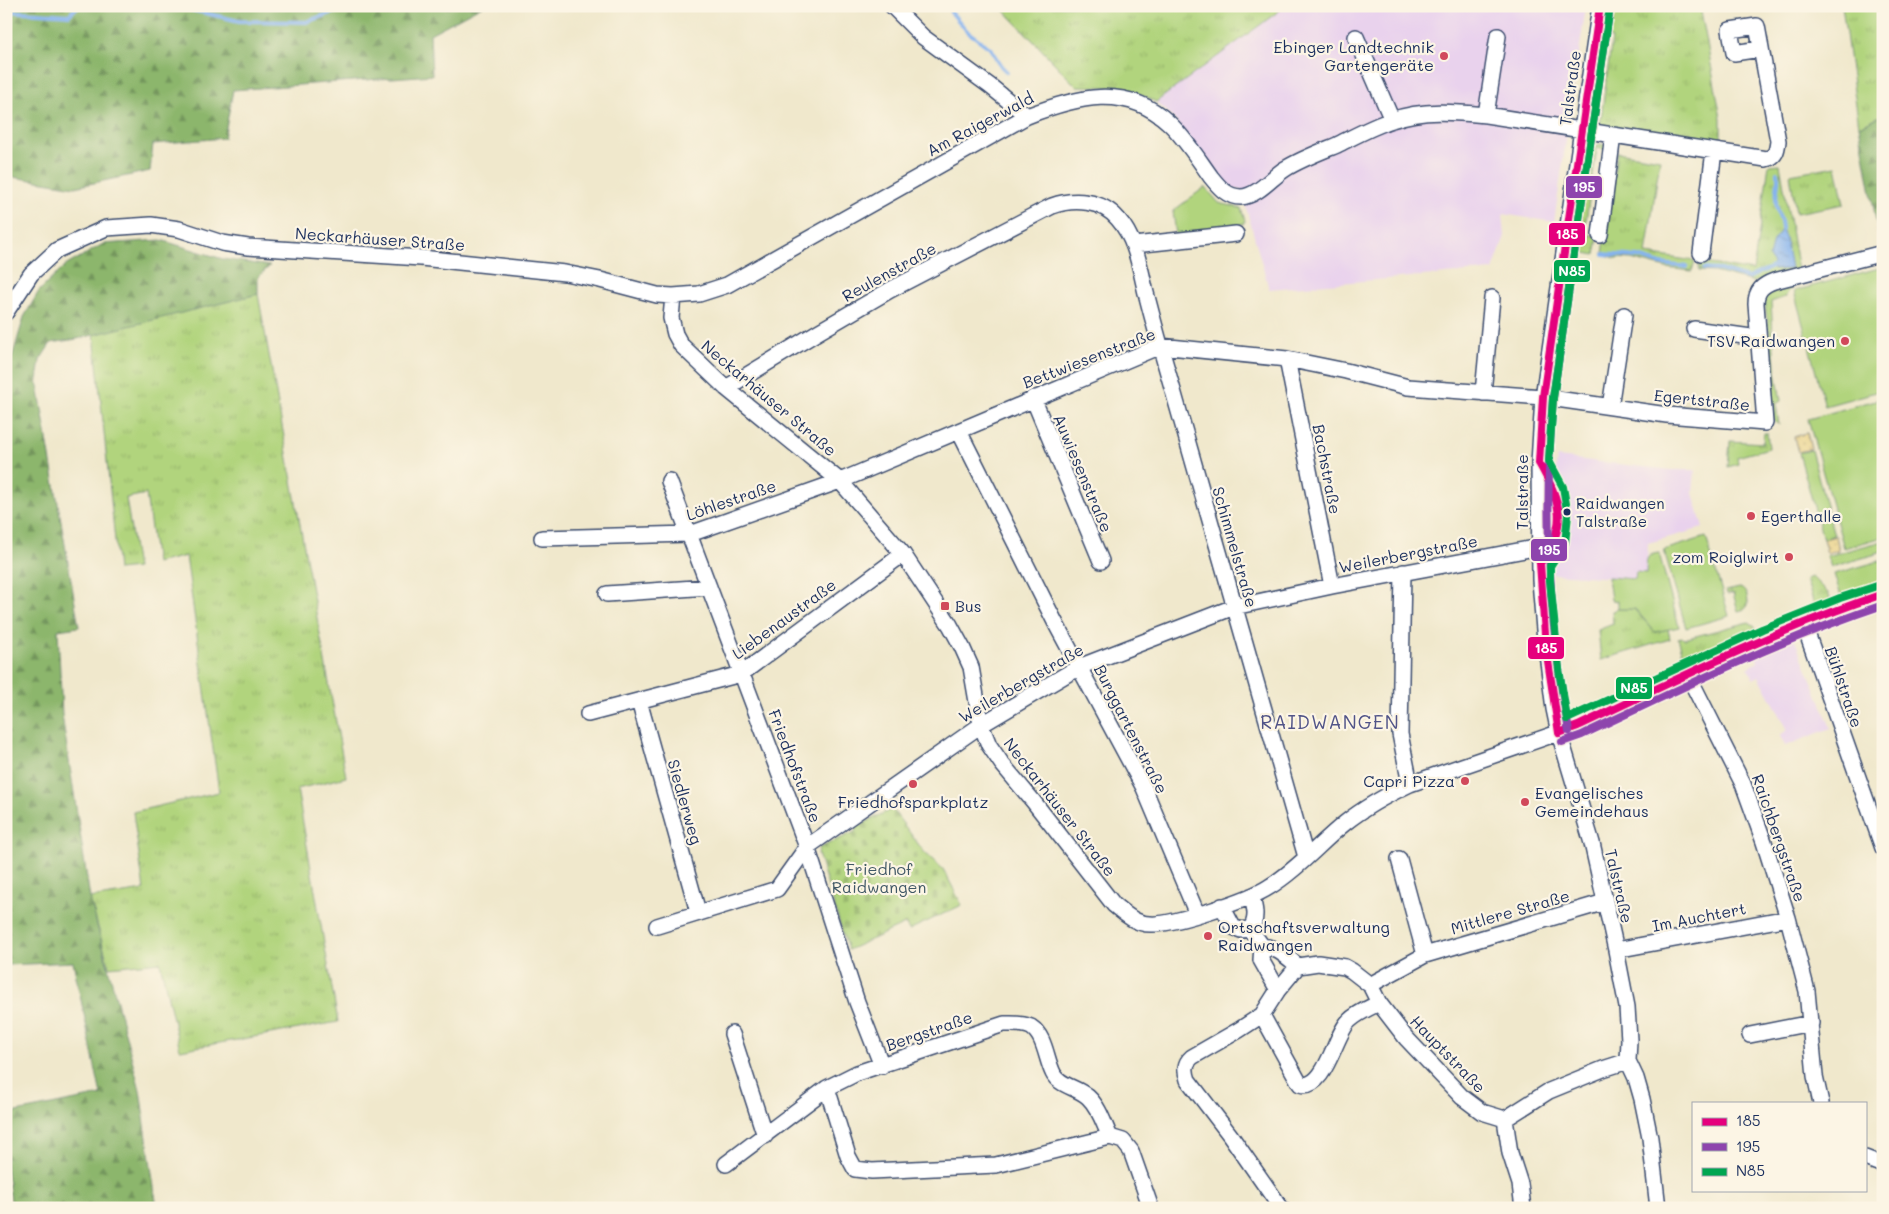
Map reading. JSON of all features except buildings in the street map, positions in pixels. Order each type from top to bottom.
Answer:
[{"type":"street","points":[[892,6],[923,37],[959,62],[1027,116]]},
{"type":"street","name":"Talstraße","points":[[1600,6],[1543,397],[1539,463],[1544,630],[1559,733],[1592,843],[1616,950],[1627,1007],[1628,1061],[1636,1078],[1650,1138],[1658,1208]]},
{"type":"street","points":[[1486,116],[1498,36]]},
{"type":"street","points":[[1356,37],[1392,120]]},
{"type":"street","name":"Am Raigerwald","points":[[673,296],[699,294],[726,285],[1027,116],[1080,99],[1097,97],[1134,101],[1153,110],[1170,124],[1216,184],[1227,194],[1242,197],[1251,194],[1285,169],[1392,120],[1415,114],[1442,112],[1486,116],[1766,159],[1771,158],[1775,154],[1778,141],[1760,49]]},
{"type":"street","points":[[1600,235],[1613,135]]},
{"type":"street","points":[[1700,253],[1714,151]]},
{"type":"street","name":"Reulenstraße","points":[[726,388],[898,286],[1052,206],[1065,201],[1076,201]]},
{"type":"street","name":"Schimmelstraße","points":[[1076,201],[1094,204],[1108,210],[1118,218],[1134,245],[1160,346],[1306,857]]},
{"type":"street","name":"Neckarhäuser Straße","points":[[6,312],[31,274],[57,250],[106,228],[151,225],[179,229],[222,242],[248,247],[354,253],[509,266],[565,273],[600,280],[638,291],[673,296],[671,318],[675,334],[681,345],[726,388],[840,481],[902,554],[950,625],[962,647],[971,668],[981,725],[989,745],[1114,905],[1127,916],[1150,924],[1169,922],[1197,914],[1251,896],[1270,886],[1346,822],[1389,794],[1410,784],[1578,726],[1767,636],[1883,594]]},
{"type":"street","points":[[1134,245],[1236,234]]},
{"type":"street","name":"Egertstraße","points":[[1543,397],[1667,415],[1765,424],[1756,298],[1759,290],[1765,284],[1883,253]]},
{"type":"street","points":[[1483,393],[1492,298]]},
{"type":"street","points":[[1610,407],[1624,315]]},
{"type":"street","points":[[1694,329],[1758,338]]},
{"type":"street","name":"Bettwiesenstraße","points":[[840,481],[1160,346],[1287,359],[1346,370],[1408,387],[1543,397]]},
{"type":"street","name":"Bachstraße","points":[[1287,359],[1332,586]]},
{"type":"street","name":"Auwiesenstraße","points":[[1033,398],[1102,561]]},
{"type":"street","name":"Burggartenstraße","points":[[959,431],[1057,626],[1144,788],[1197,914]]},
{"type":"street","name":"Friedhofstraße","points":[[669,481],[807,847],[857,1002],[882,1066]]},
{"type":"street","name":"Löhlestraße","points":[[542,538],[690,534],[840,481]]},
{"type":"street","name":"Weilerbergstraße","points":[[657,926],[777,889],[807,847],[981,725],[1079,667],[1234,607],[1540,546]]},
{"type":"street","name":"Liebenaustraße","points":[[588,714],[741,674],[902,554]]},
{"type":"street","points":[[1403,572],[1400,734],[1410,784]]},
{"type":"street","points":[[607,594],[709,587]]},
{"type":"street","name":"Bühlstraße","points":[[1803,622],[1883,848]]},
{"type":"street","name":"Raichbergstraße","points":[[1688,675],[1743,784],[1788,918],[1805,982],[1811,1023],[1815,1076],[1821,1102]]},
{"type":"street","name":"Siedlerweg","points":[[639,701],[698,912]]},
{"type":"street","points":[[1399,859],[1425,954]]},
{"type":"street","points":[[1250,929],[1253,925],[1255,913],[1251,896]]},
{"type":"street","name":"Mittlere Straße","points":[[1370,985],[1425,954],[1606,902]]},
{"type":"street","points":[[1222,906],[1233,927],[1241,930],[1250,929]]},
{"type":"street","name":"Im Auchtert","points":[[1616,950],[1788,918]]},
{"type":"street","points":[[1250,929],[1262,946],[1261,960],[1278,990]]},
{"type":"street","points":[[1262,946],[1273,948],[1284,954],[1298,966],[1278,990],[1262,1015],[1192,1057],[1188,1061],[1185,1072],[1188,1080],[1230,1135],[1280,1208]]},
{"type":"street","name":"Hauptstraße","points":[[1298,966],[1318,963],[1345,967],[1370,985],[1379,1003],[1406,1038],[1462,1097],[1482,1112],[1504,1119]]},
{"type":"street","points":[[1262,1015],[1300,1084],[1305,1086],[1311,1084],[1324,1069],[1349,1021],[1379,1003]]},
{"type":"street","points":[[1750,1035],[1811,1023]]},
{"type":"street","name":"Bergstraße","points":[[726,1164],[827,1088],[857,1073],[1004,1024],[1020,1024],[1031,1028],[1040,1038],[1053,1075],[1061,1082],[1085,1094],[1093,1102],[1110,1138]]},
{"type":"street","points":[[732,1034],[765,1136]]},
{"type":"street","points":[[1523,1208],[1521,1190],[1510,1153],[1504,1119],[1549,1091],[1628,1061]]},
{"type":"street","points":[[827,1088],[848,1156],[854,1169],[872,1171],[996,1165],[1110,1138],[1123,1141],[1131,1151],[1151,1208]]},
{"type":"street","points":[[1866,1158],[1883,1165]]},
{"type":"shaded area","points":[[1283,6],[1586,6],[1554,222],[1503,214],[1505,236],[1493,270],[1269,289],[1241,190],[1232,189],[1224,184],[1171,115],[1156,102],[1279,11]]},
{"type":"shaded area","points":[[1557,457],[1671,470],[1695,470],[1693,493],[1703,528],[1648,543],[1646,573],[1635,579],[1552,574],[1552,563],[1563,546],[1566,536],[1568,515],[1565,497],[1555,477]]},
{"type":"shaded area","points":[[1794,638],[1831,728],[1785,746],[1780,735],[1788,730],[1759,676],[1753,679],[1748,668],[1758,662],[1755,655]]},
{"type":"green space","points":[[6,6],[482,6],[430,34],[432,75],[233,90],[224,138],[153,144],[150,171],[75,187],[6,176]]},
{"type":"green space","points":[[1000,6],[1283,6],[1279,11],[1156,102],[1127,88],[1076,86]]},
{"type":"green space","points":[[1626,6],[1700,6],[1721,118],[1721,147],[1600,126],[1612,39],[1609,38],[1614,10]]},
{"type":"green space","points":[[1842,6],[1883,6],[1882,115],[1859,126]]},
{"type":"green space","points":[[1883,115],[1883,248],[1881,249],[1859,126]]},
{"type":"green space","points":[[1600,144],[1607,145],[1606,150],[1597,148],[1584,234],[1597,236],[1595,255],[1575,251],[1590,151],[1593,147]]},
{"type":"green space","points":[[1617,152],[1660,159],[1646,254],[1695,261],[1692,271],[1666,268],[1603,254]]},
{"type":"green space","points":[[1780,164],[1798,271],[1754,282],[1714,272],[1699,271],[1699,262],[1753,271],[1769,165]]},
{"type":"green space","points":[[1836,166],[1844,204],[1796,213],[1790,174]]},
{"type":"green space","points":[[1205,187],[1219,203],[1241,208],[1245,221],[1243,224],[1234,225],[1232,229],[1176,235],[1173,211]]},
{"type":"green space","points":[[161,240],[223,259],[270,266],[258,277],[258,294],[77,339],[51,343],[40,360],[37,380],[79,627],[58,630],[62,715],[90,898],[140,1090],[157,1208],[12,1208],[6,1165],[6,1114],[101,1095],[73,962],[7,965],[6,959],[6,414],[11,361],[24,317],[39,291],[65,266],[103,244]]},
{"type":"green space","name":"TSV Raidwangen","points":[[1883,267],[1883,390],[1825,406],[1794,291]]},
{"type":"green space","points":[[1853,268],[1792,286],[1785,297],[1771,302],[1775,366],[1781,401],[1776,404],[1779,425],[1774,420],[1773,414],[1765,292],[1775,285]]},
{"type":"green space","points":[[258,294],[346,777],[297,789],[338,1022],[180,1050],[160,962],[109,967],[90,898],[144,890],[133,812],[219,792],[186,556],[156,563],[146,494],[126,498],[137,568],[118,570],[94,334]]},
{"type":"green space","points":[[1883,398],[1883,537],[1844,548],[1808,419]]},
{"type":"green space","points":[[1764,433],[1767,433],[1769,448],[1737,457],[1738,464],[1728,467],[1730,441],[1763,443]]},
{"type":"green space","points":[[1811,450],[1834,535],[1823,539],[1799,453]]},
{"type":"green space","points":[[1706,537],[1729,616],[1686,628],[1664,550]]},
{"type":"green space","points":[[1883,541],[1883,552],[1831,567],[1827,556]]},
{"type":"green space","points":[[1659,553],[1679,627],[1655,632],[1635,609],[1618,609],[1618,601],[1611,600],[1608,577],[1635,579],[1636,572],[1646,573],[1647,559],[1651,555]]},
{"type":"green space","points":[[1883,560],[1883,583],[1841,596],[1834,574]]},
{"type":"green space","points":[[1812,577],[1828,593],[1831,602],[1815,607],[1806,579]]},
{"type":"green space","points":[[1740,588],[1747,595],[1748,605],[1745,609],[1738,611],[1733,593],[1727,594],[1726,591]]},
{"type":"green space","points":[[1634,609],[1655,632],[1668,629],[1670,639],[1601,660],[1598,630],[1613,624],[1612,611]]},
{"type":"green space","points":[[1749,622],[1755,626],[1754,632],[1687,663],[1685,661],[1678,638],[1682,637],[1684,639]]},
{"type":"green space","name":"Friedhof Raidwangen","points":[[892,809],[925,853],[943,869],[962,905],[909,930],[905,924],[848,950],[818,854],[819,848],[855,832],[856,827]]},
{"type":"sand","points":[[1807,433],[1811,449],[1798,452],[1794,437]]},
{"type":"sand","points":[[1836,536],[1839,550],[1827,553],[1823,539]]},
{"type":"water","points":[[1782,229],[1791,269],[1773,270],[1774,266],[1769,257],[1773,241]]},
{"type":"waterway","points":[[6,11],[69,15],[78,6]]},
{"type":"waterway","points":[[175,6],[239,21],[306,22],[350,6]]},
{"type":"waterway","points":[[949,6],[951,12],[968,32],[990,48],[1007,72]]},
{"type":"waterway","points":[[1778,173],[1776,205],[1782,229]]},
{"type":"waterway","points":[[1604,254],[1638,257],[1661,264],[1687,267]]},
{"type":"waterway","points":[[1704,269],[1720,270],[1748,278],[1774,266]]},
{"type":"transit line","name":"185","points":[[1539,463],[1543,397],[1600,6]]},
{"type":"transit line","name":"195","points":[[1569,731],[1556,648],[1552,607],[1549,523],[1550,439],[1553,398],[1610,7]]},
{"type":"transit line","name":"N85","points":[[1610,7],[1553,398],[1549,461],[1563,487],[1568,515],[1565,543],[1550,566],[1559,669],[1567,719],[1762,629],[1840,598],[1880,585]]},
{"type":"transit line","name":"185","points":[[1539,463],[1553,490],[1559,513],[1555,537],[1540,563]]},
{"type":"transit line","name":"185","points":[[1540,563],[1546,648],[1559,733]]},
{"type":"transit line","name":"185","points":[[1559,733],[1766,639],[1883,594]]},
{"type":"transit line","name":"195","points":[[1562,742],[1582,735],[1693,682],[1768,649],[1883,605]]},
{"type":"place","name":"Ebinger Landtechnik Gartengeräte","points":[[1444,56]]},
{"type":"place","name":"TSV Raidwangen","points":[[1845,341]]},
{"type":"place","name":"Raidwangen Talstraße","points":[[1567,512]]},
{"type":"place","name":"Egerthalle","points":[[1751,516]]},
{"type":"place","name":"zom Roiglwirt","points":[[1789,557]]},
{"type":"place","name":"Bus","points":[[945,606]]},
{"type":"place","name":"Capri Pizza","points":[[1465,781]]},
{"type":"place","name":"Friedhofsparkplatz","points":[[913,784]]},
{"type":"place","name":"Evangelisches Gemeindehaus","points":[[1525,802]]},
{"type":"place","name":"Ortschaftsverwaltung Raidwangen","points":[[1208,936]]},
{"type":"district","name":"RAIDWANGEN","points":[[1330,722]]}]
